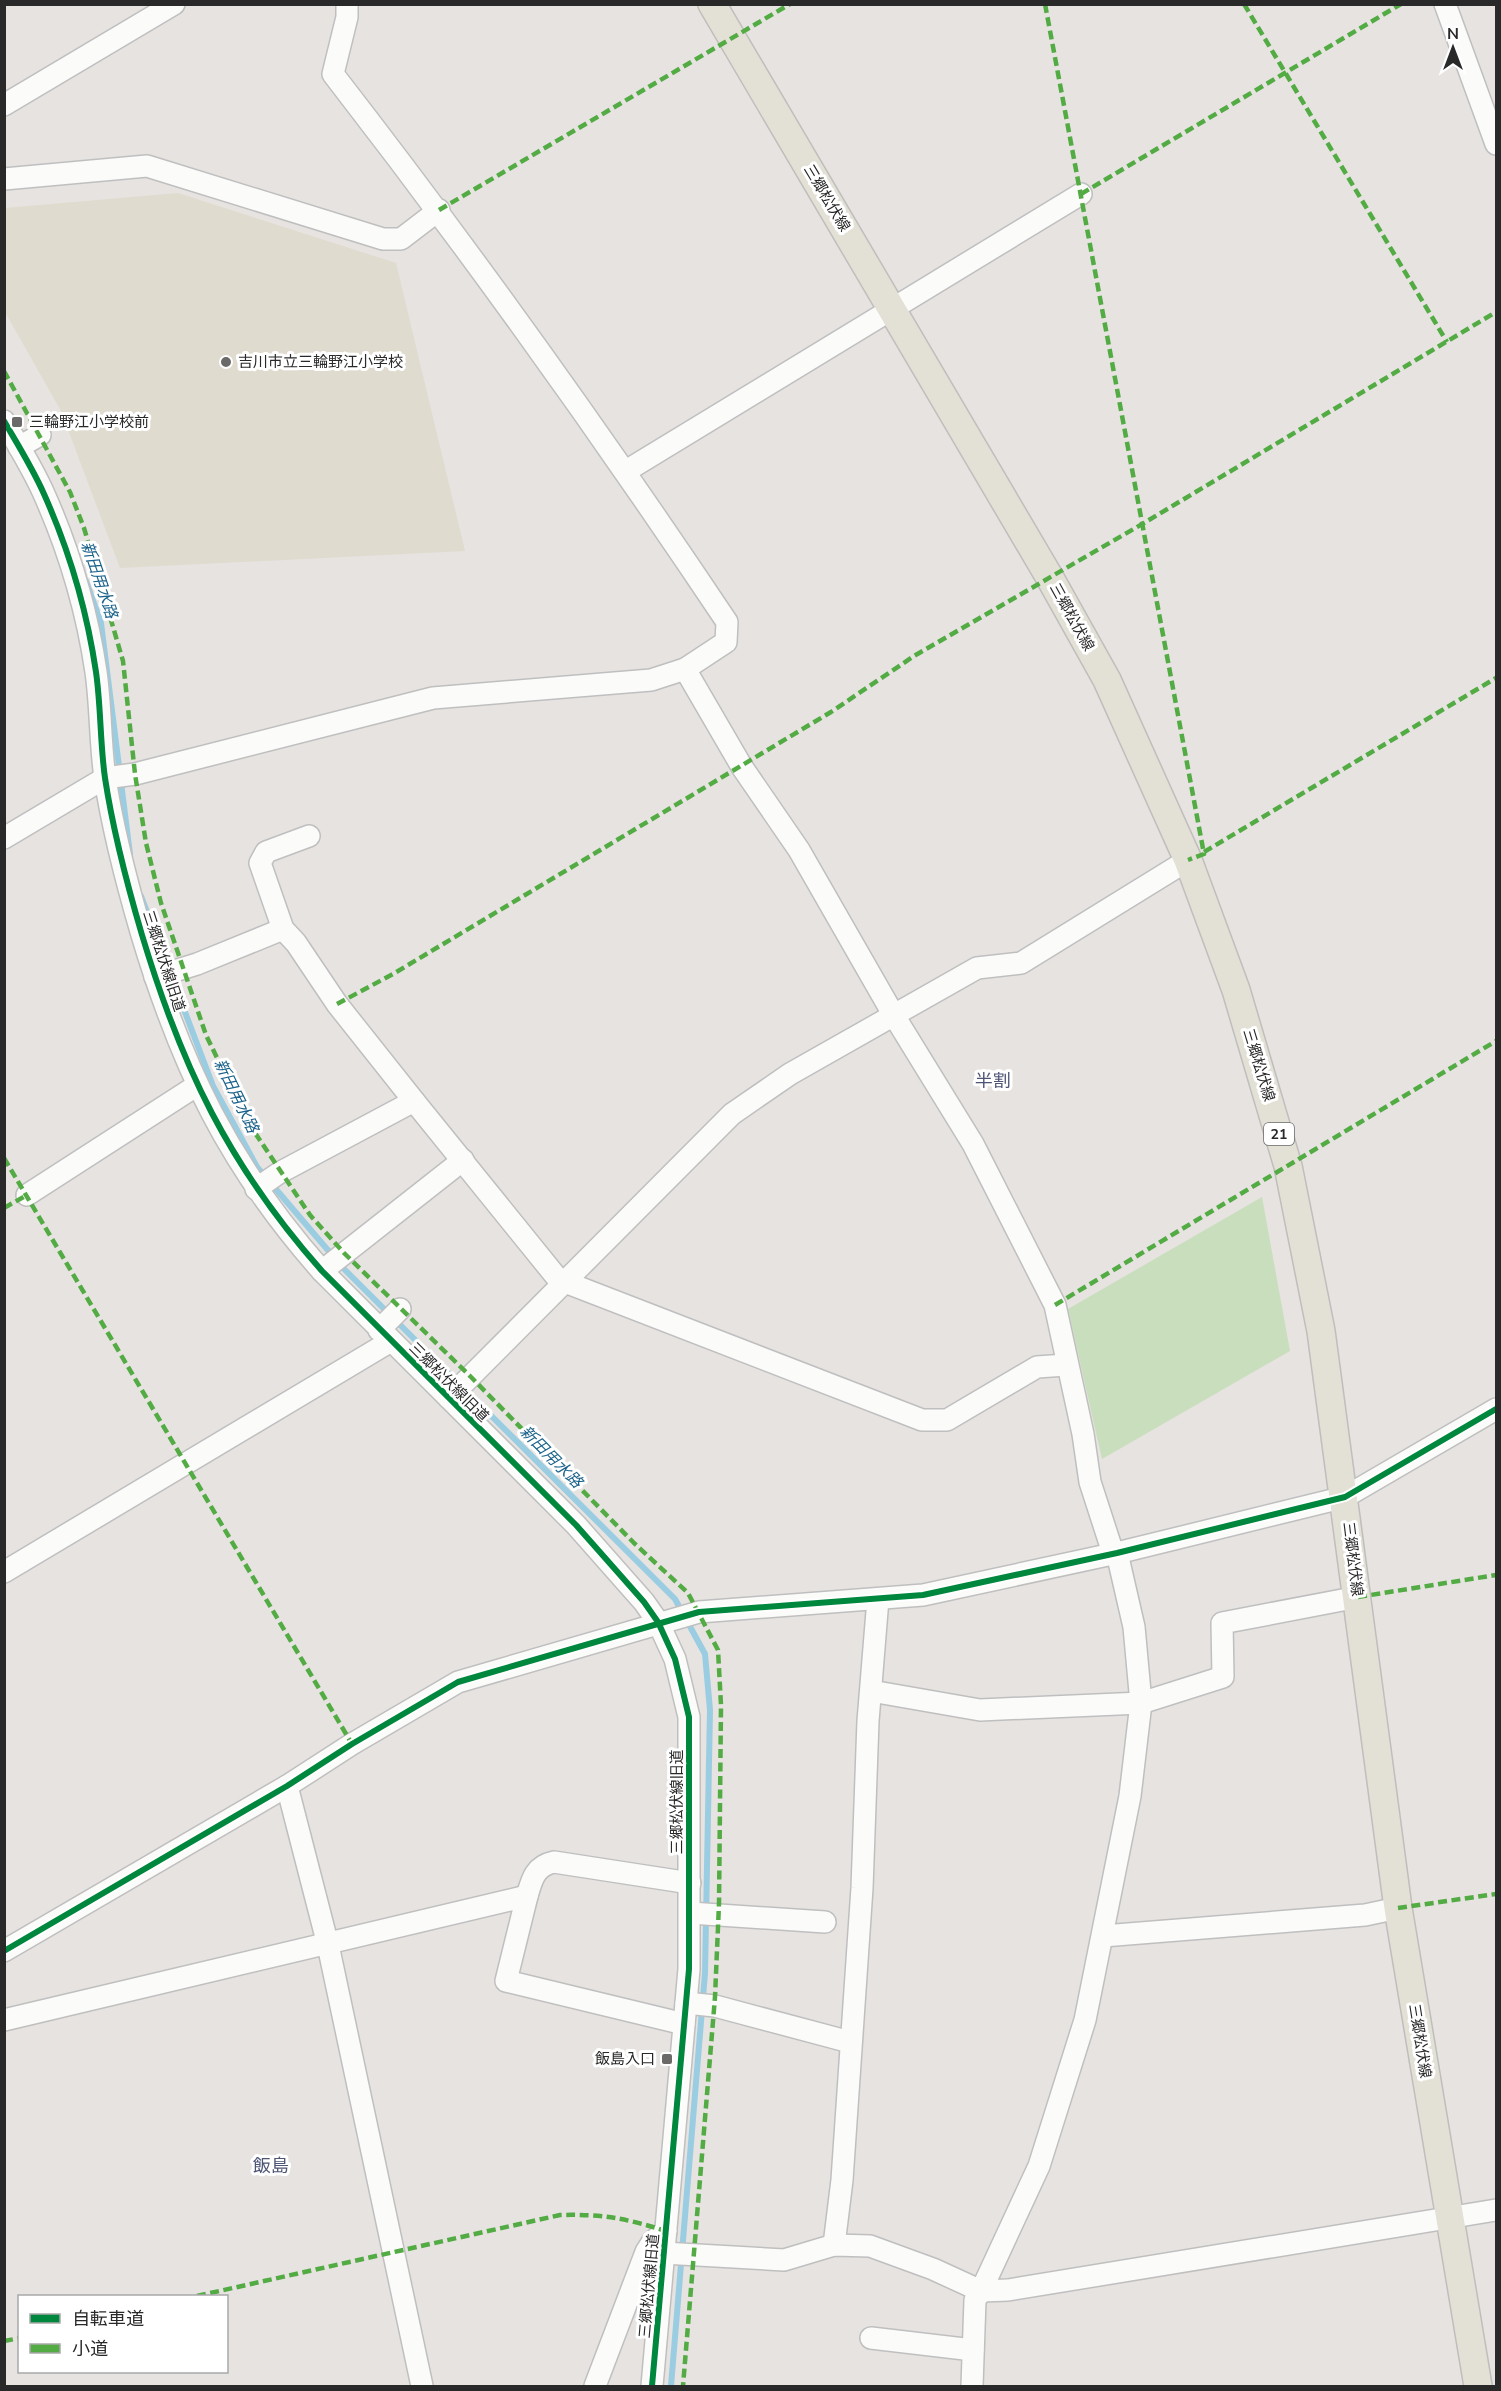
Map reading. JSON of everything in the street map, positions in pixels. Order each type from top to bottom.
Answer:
[{"type":"main road","name":"三郷松伏線","points":[[712,4],[1050,578],[1107,680],[1188,860],[1236,990],[1288,1166],[1321,1330],[1398,1908],[1478,2386]]},
{"type":"street","points":[[4,105],[174,4]]},
{"type":"street","points":[[4,838],[118,776],[433,698],[651,680],[685,669],[726,642],[727,622],[626,471],[439,210],[333,74],[347,17],[346,4]]},
{"type":"street","points":[[1445,4],[1497,144]]},
{"type":"street","points":[[4,179],[147,166],[382,239],[401,239],[439,210]]},
{"type":"street","points":[[626,471],[891,307],[1081,194]]},
{"type":"street","name":"三郷松伏線旧道","points":[[4,421],[44,493],[77,586],[118,776],[122,862],[167,973],[196,1086],[222,1136],[266,1182],[284,1228],[332,1263],[389,1326],[459,1388],[576,1525],[664,1620],[689,1717],[690,1883],[702,1912],[698,2004],[684,2024],[666,2231],[678,2254],[652,2386]]},
{"type":"street","points":[[19,447],[40,435]]},
{"type":"street","points":[[685,669],[742,767],[799,850],[893,1014],[973,1144],[1055,1305],[1066,1365],[1083,1434],[1090,1482],[1115,1553],[1134,1627],[1141,1703],[1130,1796],[1103,1936],[1085,2020],[1039,2166],[975,2300],[972,2386]]},
{"type":"street","points":[[309,836],[266,852],[260,863],[283,929],[296,943],[337,1004],[564,1283],[922,1420],[947,1420],[1037,1367],[1066,1365]]},
{"type":"street","points":[[459,1388],[732,1114],[790,1074],[893,1014],[977,968],[1021,963],[1188,860]]},
{"type":"street","points":[[167,973],[283,929]]},
{"type":"street","points":[[27,1195],[196,1086]]},
{"type":"street","points":[[266,1182],[414,1101]]},
{"type":"street","points":[[332,1263],[463,1160]]},
{"type":"street","points":[[4,1572],[389,1326]]},
{"type":"street","points":[[4,1951],[287,1786],[352,1744],[458,1682],[664,1620],[699,1612],[922,1594],[1115,1553],[1345,1497],[1497,1409]]},
{"type":"street","points":[[870,1691],[980,1710],[1141,1703],[1223,1677],[1222,1623],[1358,1597]]},
{"type":"street","points":[[834,2245],[842,2180],[862,1888],[870,1691],[878,1599]]},
{"type":"street","points":[[287,1786],[328,1945],[422,2386]]},
{"type":"street","points":[[684,2024],[506,1981],[533,1874],[546,1864],[554,1862],[690,1883]]},
{"type":"street","points":[[4,2020],[527,1896]]},
{"type":"street","points":[[1103,1936],[1365,1915],[1398,1908]]},
{"type":"street","points":[[702,1912],[825,1922]]},
{"type":"street","points":[[698,2004],[850,2042]]},
{"type":"street","points":[[678,2254],[784,2260],[834,2245],[870,2246],[887,2250],[981,2291],[1008,2290],[1497,2210]]},
{"type":"street","points":[[595,2386],[646,2252],[653,2241],[666,2231]]},
{"type":"street","points":[[870,2338],[973,2350]]},
{"type":"shaded area","name":"吉川市立三輪野江小学校","points":[[178,193],[396,263],[465,551],[120,568],[61,411],[5,312],[5,208]]},
{"type":"green space","points":[[1262,1197],[1290,1351],[1102,1459],[1068,1309]]},
{"type":"waterway","name":"新田用水路","points":[[86,581],[101,623],[130,854]]},
{"type":"waterway","name":"新田用水路","points":[[141,896],[213,1086],[257,1167],[344,1269],[675,1599],[705,1654],[710,1710],[705,1973],[671,2386]]},
{"type":"marked path","points":[[439,210],[790,4]]},
{"type":"marked path","points":[[1045,4],[1204,854],[1188,860]]},
{"type":"marked path","points":[[1244,4],[1447,342]]},
{"type":"marked path","points":[[1081,194],[1401,4]]},
{"type":"marked path","points":[[337,1004],[393,974],[831,712],[914,656],[1144,523],[1496,312]]},
{"type":"marked path","points":[[4,371],[70,492],[84,528],[123,661],[135,774],[146,843],[161,903],[206,1035],[249,1124],[310,1215],[344,1253],[471,1377],[635,1544],[688,1593],[718,1650],[721,1705],[719,1904],[715,1997],[683,2386]]},
{"type":"marked path","points":[[1204,852],[1496,678]]},
{"type":"marked path","points":[[1055,1305],[1496,1041]]},
{"type":"marked path","points":[[4,1158],[352,1744]]},
{"type":"marked path","points":[[4,1208],[27,1195]]},
{"type":"marked path","points":[[1358,1597],[1496,1575]]},
{"type":"marked path","points":[[1398,1908],[1496,1894]]},
{"type":"marked path","points":[[201,2295],[560,2215],[613,2218],[666,2231]]},
{"type":"marked path","points":[[4,2341],[18,2338]]},
{"type":"cycle path","points":[[4,421],[44,494],[76,581],[92,649],[98,685],[105,778],[126,877],[157,983],[192,1072],[212,1114],[260,1193],[322,1271],[576,1525],[644,1602],[658,1622],[675,1659],[689,1717],[689,1969],[652,2386]]},
{"type":"cycle path","points":[[4,1951],[287,1786],[352,1744],[458,1682],[699,1612],[923,1595],[1117,1553],[1345,1497],[1496,1409]]},
{"type":"place","name":"吉川市立三輪野江小学校","points":[[226,362]]},
{"type":"place","name":"三輪野江小学校前","points":[[17,422]]},
{"type":"place","name":"飯島入口","points":[[667,2059]]},
{"type":"district","name":"半割","points":[[993,1081]]},
{"type":"district","name":"飯島","points":[[271,2166]]}]
